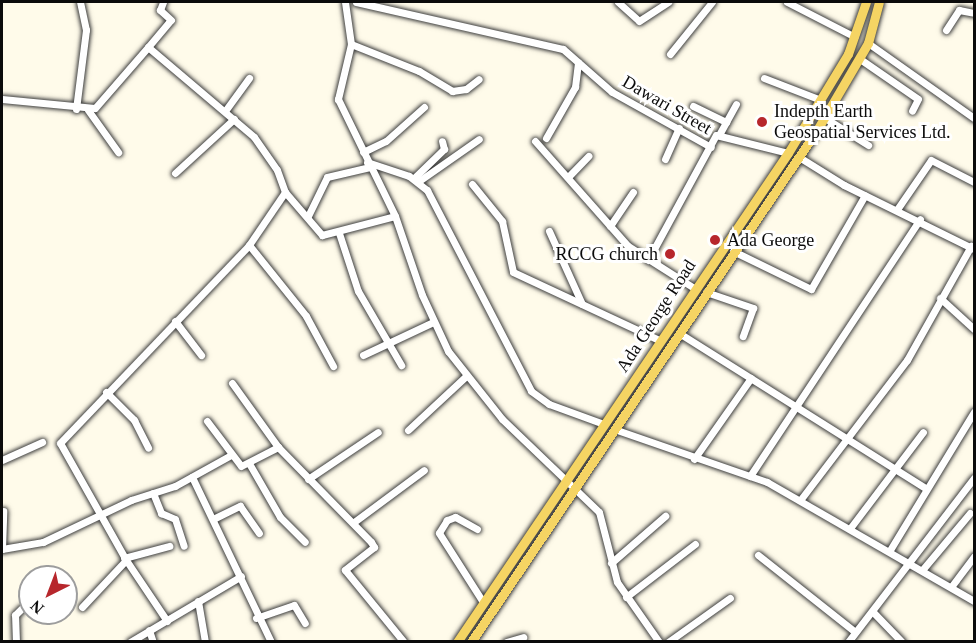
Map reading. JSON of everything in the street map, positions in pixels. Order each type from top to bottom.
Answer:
[{"type":"main road","name":"Ada George Road","points":[[457,642],[566,476],[604,424],[694,288],[788,153],[821,100],[855,37],[867,2]]},
{"type":"main road","name":"Ada George Road","points":[[471,642],[825,118],[868,43],[879,2]]},
{"type":"street","points":[[76,109],[86,30],[80,2]]},
{"type":"street","points":[[2,99],[88,111],[103,103],[171,20],[159,10],[163,2]]},
{"type":"street","points":[[345,2],[351,44],[338,99],[368,165],[395,216],[433,322],[465,377],[502,419],[576,485],[604,521],[611,563],[626,597],[659,642]]},
{"type":"street","name":"Dawari Street","points":[[356,2],[571,52],[578,62],[612,92],[711,147],[720,134],[788,153]]},
{"type":"street","points":[[618,2],[639,21],[668,2]]},
{"type":"street","points":[[670,54],[712,2]]},
{"type":"street","points":[[787,2],[855,37]]},
{"type":"street","points":[[946,30],[959,10],[975,14]]},
{"type":"street","points":[[868,43],[972,116],[975,106]]},
{"type":"street","points":[[351,44],[419,71],[452,91],[466,89],[479,79]]},
{"type":"street","points":[[148,47],[225,111],[266,151],[285,192],[322,235],[339,233],[395,216]]},
{"type":"street","points":[[860,59],[918,99],[912,111]]},
{"type":"street","points":[[546,138],[573,93],[578,62]]},
{"type":"street","points":[[225,111],[249,78]]},
{"type":"street","points":[[764,78],[821,100]]},
{"type":"street","points":[[720,134],[736,104]]},
{"type":"street","points":[[363,152],[386,141],[424,106]]},
{"type":"street","points":[[693,106],[726,122]]},
{"type":"street","points":[[88,111],[118,152]]},
{"type":"street","points":[[825,118],[868,146]]},
{"type":"street","points":[[175,173],[234,119]]},
{"type":"street","points":[[665,159],[679,128]]},
{"type":"street","points":[[417,180],[478,140]]},
{"type":"street","points":[[417,180],[444,149],[442,141]]},
{"type":"street","points":[[535,141],[569,176],[610,226],[648,260],[694,288]]},
{"type":"street","points":[[648,260],[711,147]]},
{"type":"street","points":[[569,176],[588,156]]},
{"type":"street","points":[[799,157],[865,195],[898,208],[973,247],[940,298],[907,360],[801,499]]},
{"type":"street","points":[[898,208],[931,160],[975,182]]},
{"type":"street","points":[[308,216],[327,177],[368,165],[417,180],[503,330],[531,391],[549,404],[604,424]]},
{"type":"street","points":[[472,184],[505,227],[513,272],[659,340]]},
{"type":"street","points":[[167,621],[125,559],[60,443],[106,392],[249,245],[285,192]]},
{"type":"street","points":[[610,226],[633,192]]},
{"type":"street","points":[[734,252],[811,289],[865,195]]},
{"type":"street","points":[[750,476],[920,219]]},
{"type":"street","points":[[549,231],[582,304]]},
{"type":"street","points":[[339,233],[358,291],[384,343],[401,365]]},
{"type":"street","points":[[249,245],[306,316],[333,366]]},
{"type":"street","points":[[706,292],[753,308],[744,336]]},
{"type":"street","points":[[940,298],[975,329]]},
{"type":"street","points":[[175,321],[201,355]]},
{"type":"street","points":[[363,355],[384,343],[433,322]]},
{"type":"street","points":[[679,333],[847,436],[925,488]]},
{"type":"street","points":[[408,430],[465,377]]},
{"type":"street","points":[[694,459],[751,378]]},
{"type":"street","points":[[232,383],[278,447],[354,522],[374,547],[345,570],[404,642]]},
{"type":"street","points":[[106,392],[134,420],[148,448]]},
{"type":"street","points":[[890,550],[925,488],[975,412]]},
{"type":"street","points":[[207,421],[231,455],[242,466],[250,465],[278,447]]},
{"type":"street","points":[[614,429],[694,459],[750,476],[801,499],[975,601]]},
{"type":"street","points":[[308,479],[378,432]]},
{"type":"street","points":[[851,527],[923,432]]},
{"type":"street","points":[[2,460],[42,442]]},
{"type":"street","points":[[3,511],[2,549],[43,542],[99,514],[192,477],[231,455]]},
{"type":"street","points":[[250,465],[280,517],[305,542]]},
{"type":"street","points":[[354,522],[424,470]]},
{"type":"street","points":[[192,477],[215,518],[241,576],[256,618],[272,642]]},
{"type":"street","points":[[848,642],[975,478]]},
{"type":"street","points":[[153,493],[161,513],[175,519],[184,546]]},
{"type":"street","points":[[215,518],[240,506],[259,533]]},
{"type":"street","points":[[923,569],[970,513]]},
{"type":"street","points":[[611,563],[665,516]]},
{"type":"street","points":[[477,529],[455,517],[447,520],[439,533],[483,602]]},
{"type":"street","points":[[626,597],[695,544]]},
{"type":"street","points":[[82,607],[125,559],[169,546]]},
{"type":"street","points":[[758,555],[855,633]]},
{"type":"street","points":[[951,586],[975,556]]},
{"type":"street","points":[[130,642],[241,576]]},
{"type":"street","points":[[668,642],[730,598]]},
{"type":"street","points":[[198,601],[205,642]]},
{"type":"street","points":[[256,618],[294,605],[305,623]]},
{"type":"street","points":[[16,642],[15,615],[18,612]]},
{"type":"street","points":[[873,612],[902,642]]},
{"type":"street","points":[[149,630],[153,642]]},
{"type":"street","points":[[506,642],[523,637]]},
{"type":"place","name":"Indepth Earth Geospatial Services Ltd.","points":[[762,122]]},
{"type":"place","name":"Ada George","points":[[715,240]]},
{"type":"place","name":"RCCG church","points":[[670,254]]}]
